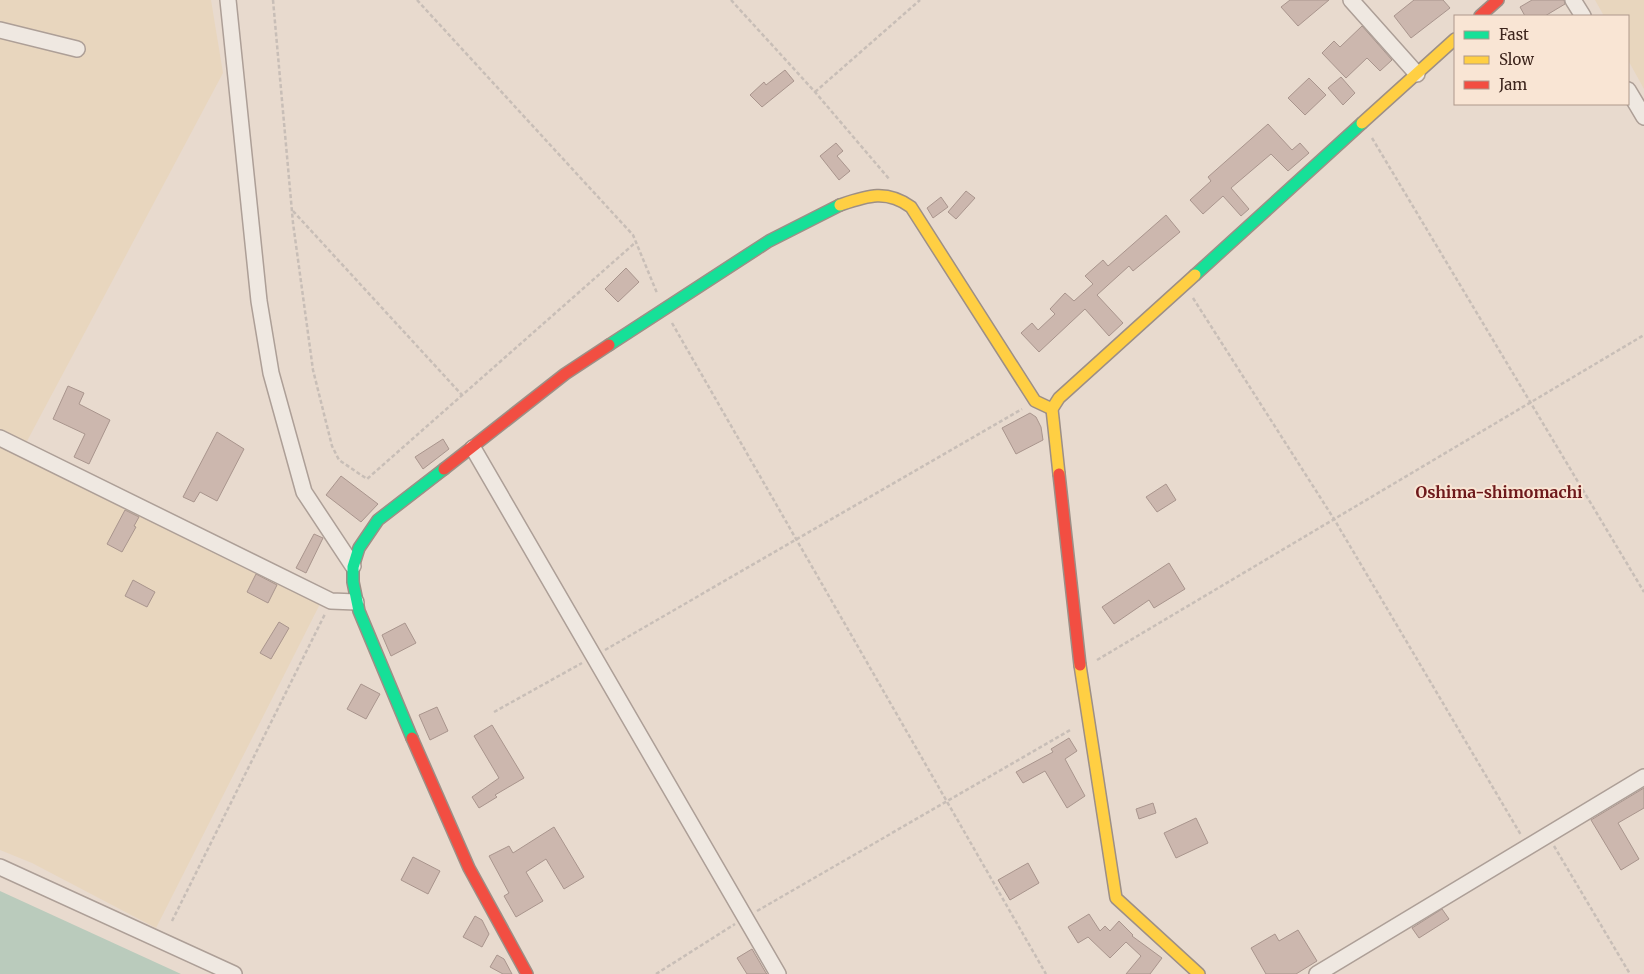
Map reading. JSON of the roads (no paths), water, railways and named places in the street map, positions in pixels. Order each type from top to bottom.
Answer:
[{"type":"street","points":[[228,0],[259,301],[271,373],[304,492],[353,566]]},
{"type":"street","points":[[1351,0],[1417,74]]},
{"type":"street","points":[[1481,15],[1498,0]]},
{"type":"street","points":[[1573,0],[1582,15]]},
{"type":"street","points":[[0,30],[77,49]]},
{"type":"street","points":[[1197,973],[1116,898],[1081,670],[1052,409],[1059,398],[1454,40]]},
{"type":"street","points":[[1629,92],[1644,117]]},
{"type":"street","points":[[527,974],[498,928],[422,765],[356,602],[353,566],[362,542],[378,520],[473,448],[565,374],[664,308],[769,241],[839,205],[866,196],[897,197],[911,207],[1035,401],[1044,407],[1052,409]]},
{"type":"street","points":[[0,438],[331,601],[356,602]]},
{"type":"street","points":[[473,448],[778,974]]},
{"type":"street","points":[[1317,974],[1644,777]]},
{"type":"street","points":[[0,867],[234,974]]},
{"type":"district","name":"Oshima-shimomachi","points":[[1499,492]]}]
